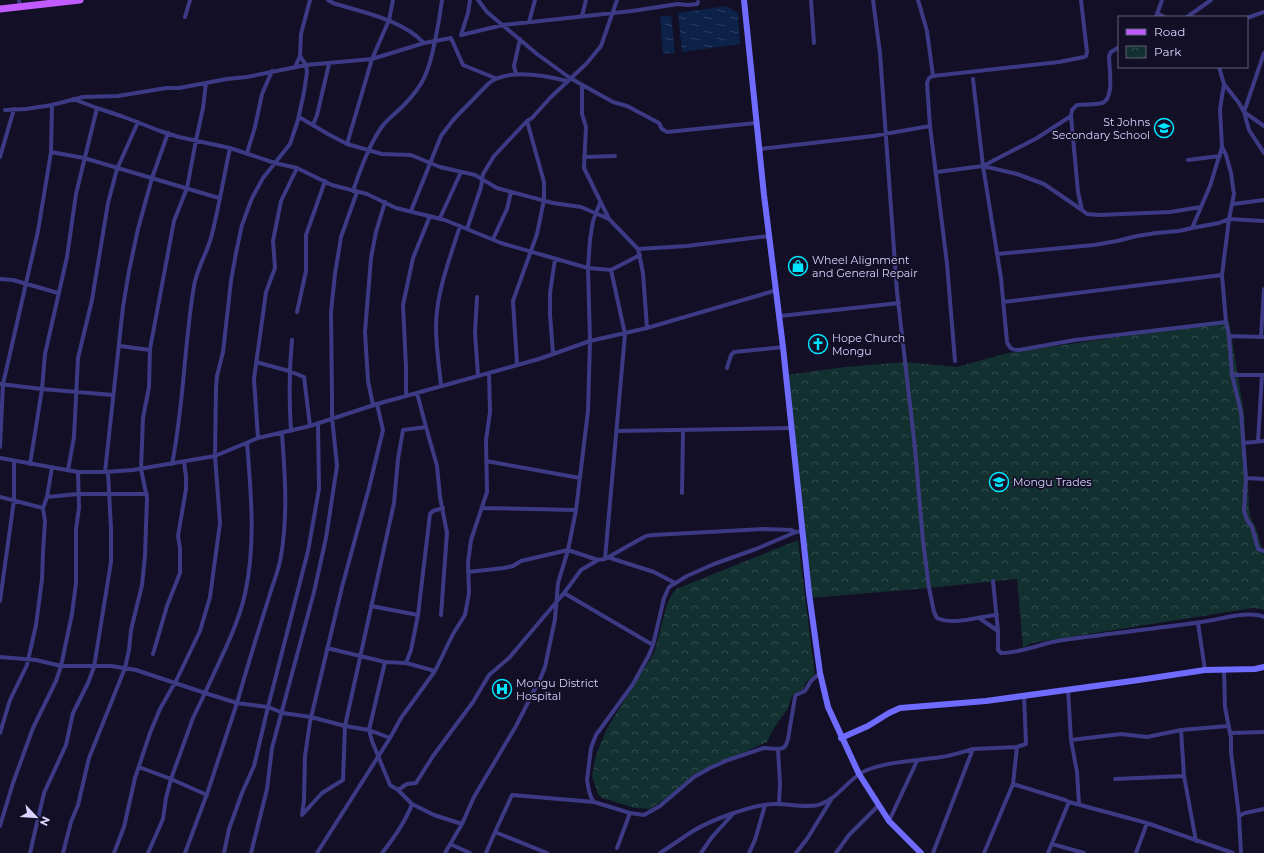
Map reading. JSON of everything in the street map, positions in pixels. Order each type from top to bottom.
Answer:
[{"type":"main road","points":[[0,9],[20,3],[80,0]]},
{"type":"main road","points":[[744,0],[756,123],[780,316],[799,531],[820,673],[828,707],[841,738],[859,774],[878,806],[889,821],[921,853]]},
{"type":"main road","points":[[841,738],[868,726],[898,709],[986,701],[1205,670],[1255,669],[1264,667]]},
{"type":"street","points":[[185,17],[190,0]]},
{"type":"street","points":[[295,67],[300,56],[301,34],[310,0]]},
{"type":"street","points":[[328,0],[333,3],[389,20],[411,32],[424,43]]},
{"type":"street","points":[[347,144],[372,59],[389,20],[393,0]]},
{"type":"street","points":[[251,853],[267,789],[272,748],[283,713],[300,640],[314,592],[326,538],[337,466],[332,418],[331,312],[334,274],[341,237],[364,162],[380,128],[416,93],[424,79],[429,67],[440,20],[442,0]]},
{"type":"street","points":[[461,35],[468,13],[470,0]]},
{"type":"street","points":[[477,0],[487,12],[568,80]]},
{"type":"street","points":[[529,22],[535,0]]},
{"type":"street","points":[[582,16],[586,0]]},
{"type":"street","points":[[467,229],[479,193],[483,174],[494,156],[568,80],[587,63],[601,46],[617,0]]},
{"type":"street","points":[[811,0],[814,43]]},
{"type":"street","points":[[873,0],[880,47],[885,133],[899,303],[929,588],[934,612],[937,618],[942,620],[965,620],[997,615]]},
{"type":"street","points":[[918,0],[927,31],[933,76]]},
{"type":"street","points":[[955,362],[947,264],[937,172],[930,126],[927,83],[929,78],[933,76],[1059,62],[1086,56],[1087,52],[1081,0]]},
{"type":"street","points":[[1156,15],[1162,0]]},
{"type":"street","points":[[1188,16],[1211,0]]},
{"type":"street","points":[[5,110],[52,104],[73,99],[118,96],[166,88],[180,88],[248,77],[306,65],[372,59],[424,43],[503,25],[632,11],[678,4],[694,5],[698,2]]},
{"type":"street","points":[[1248,18],[1264,12]]},
{"type":"street","points":[[451,38],[463,65],[495,78]]},
{"type":"street","points":[[516,74],[514,66],[520,39]]},
{"type":"street","points":[[1082,210],[1078,192],[1071,116],[1072,110],[1077,105],[1101,104],[1109,98],[1111,92],[1109,56],[1111,52],[1118,48]]},
{"type":"street","points":[[1244,112],[1264,53]]},
{"type":"street","points":[[114,853],[124,827],[139,767],[153,727],[160,709],[175,683],[200,631],[208,606],[213,582],[220,523],[216,456],[216,382],[223,352],[231,281],[242,225],[249,204],[263,178],[290,144],[299,117],[307,72],[306,65],[300,56]]},
{"type":"street","points":[[313,125],[317,115],[329,64]]},
{"type":"street","points":[[1219,68],[1224,84],[1239,103],[1244,112],[1249,130],[1264,153]]},
{"type":"street","points":[[247,153],[255,127],[262,94],[272,71]]},
{"type":"street","points":[[411,211],[441,136],[475,96],[495,78],[504,75],[516,74],[568,80],[659,123],[662,129],[667,132],[756,123]]},
{"type":"street","points":[[973,79],[983,166],[1004,302],[1007,342],[1010,347],[1014,350],[1074,340],[1226,322]]},
{"type":"street","points":[[63,853],[71,822],[78,805],[89,758],[124,668],[129,650],[131,630],[142,585],[145,556],[147,494],[141,469],[144,418],[149,387],[150,350],[174,221],[187,188],[203,108],[206,83]]},
{"type":"street","points":[[1192,228],[1220,156],[1222,147],[1220,109],[1224,84]]},
{"type":"street","points":[[582,86],[582,114],[586,127],[584,168],[609,219],[638,248],[643,273],[646,328]]},
{"type":"street","points":[[73,99],[168,133],[230,148],[275,163],[297,168],[325,182],[355,191],[385,202],[396,208],[440,218],[493,239],[555,259],[588,268],[611,270],[640,255]]},
{"type":"street","points":[[0,447],[2,384],[38,231],[51,152],[52,104]]},
{"type":"street","points":[[30,464],[42,388],[45,354],[67,257],[75,200],[97,108]]},
{"type":"street","points":[[0,157],[14,109]]},
{"type":"street","points":[[1244,112],[1264,126]]},
{"type":"street","points":[[937,172],[983,166],[1037,138],[1071,116]]},
{"type":"street","points":[[299,117],[347,144],[370,149],[382,154],[411,155],[440,167],[475,175],[497,188],[544,200],[581,207],[609,219]]},
{"type":"street","points":[[517,364],[513,301],[537,234],[544,200],[544,182],[527,121]]},
{"type":"street","points":[[68,470],[74,437],[78,358],[92,300],[108,203],[116,169],[138,122]]},
{"type":"street","points":[[760,149],[874,136],[930,126]]},
{"type":"street","points":[[30,853],[44,793],[66,745],[73,713],[94,667],[111,562],[111,529],[106,472],[123,306],[138,229],[152,178],[168,133]]},
{"type":"street","points":[[1222,147],[1231,173],[1234,194],[1229,219],[1222,276],[1232,375],[1241,412],[1246,478],[1244,511],[1247,520],[1252,527],[1258,550],[1264,552]]},
{"type":"street","points":[[172,464],[184,376],[184,356],[194,284],[201,260],[212,236],[230,148]]},
{"type":"street","points":[[51,152],[84,158],[116,169],[219,198]]},
{"type":"street","points":[[584,158],[615,156]]},
{"type":"street","points":[[1188,160],[1220,156]]},
{"type":"street","points":[[983,166],[1017,174],[1044,184],[1087,214],[1098,216],[1170,212],[1201,207]]},
{"type":"street","points":[[258,438],[254,392],[256,362],[266,292],[275,268],[273,241],[281,200],[297,168]]},
{"type":"street","points":[[440,218],[461,172]]},
{"type":"street","points":[[297,312],[306,271],[306,235],[325,182]]},
{"type":"street","points":[[493,239],[507,209],[511,192]]},
{"type":"street","points":[[1233,204],[1264,200]]},
{"type":"street","points":[[385,202],[376,232],[371,258],[365,332],[368,381],[383,430],[327,648],[311,718],[305,756],[304,800],[302,815],[322,793],[343,780],[345,726],[394,503],[398,459],[403,430],[426,427]]},
{"type":"street","points":[[445,853],[462,824],[474,797],[513,731],[541,677],[546,662],[557,601],[558,583],[568,550],[576,510],[588,411],[590,341],[588,268],[592,227],[600,203]]},
{"type":"street","points":[[406,396],[403,305],[413,258],[430,216]]},
{"type":"street","points":[[997,254],[1094,245],[1137,236],[1179,231],[1219,223],[1229,219],[1264,221]]},
{"type":"street","points":[[441,385],[436,326],[442,288],[460,226]]},
{"type":"street","points":[[638,248],[687,246],[770,236]]},
{"type":"street","points":[[553,353],[550,293],[555,259]]},
{"type":"street","points":[[606,558],[625,334],[611,270]]},
{"type":"street","points":[[1004,302],[1222,276]]},
{"type":"street","points":[[0,279],[13,280],[58,293]]},
{"type":"street","points":[[1229,336],[1263,337],[1264,289]]},
{"type":"street","points":[[0,458],[78,472],[106,472],[141,469],[216,456],[258,438],[282,434],[375,404],[539,359],[590,341],[625,334],[777,290]]},
{"type":"street","points":[[477,297],[475,332],[478,375]]},
{"type":"street","points":[[780,316],[899,303]]},
{"type":"street","points":[[291,430],[289,371],[292,340]]},
{"type":"street","points":[[120,346],[150,350]]},
{"type":"street","points":[[727,368],[731,355],[734,352],[783,347]]},
{"type":"street","points":[[256,362],[289,371],[304,377],[310,426]]},
{"type":"street","points":[[317,853],[390,738],[401,718],[435,671],[450,638],[465,615],[470,593],[468,572],[471,540],[482,508],[487,485],[486,440],[490,412],[489,373]]},
{"type":"street","points":[[1232,375],[1263,375],[1258,442]]},
{"type":"street","points":[[2,384],[113,395]]},
{"type":"street","points":[[417,393],[437,466],[447,533],[441,615]]},
{"type":"street","points":[[224,853],[232,822],[242,793],[254,766],[308,551],[319,489],[318,423]]},
{"type":"street","points":[[616,431],[791,428]]},
{"type":"street","points":[[682,493],[683,430]]},
{"type":"street","points":[[185,853],[207,795],[281,557],[285,495],[282,434]]},
{"type":"street","points":[[1243,443],[1264,441]]},
{"type":"street","points":[[148,853],[162,819],[171,780],[193,718],[235,624],[244,594],[250,557],[252,512],[247,443]]},
{"type":"street","points":[[0,601],[14,500],[14,461]]},
{"type":"street","points":[[486,461],[580,478]]},
{"type":"street","points":[[154,654],[167,606],[180,573],[180,548],[178,536],[186,489],[184,462]]},
{"type":"street","points":[[0,733],[10,700],[25,670],[36,625],[42,579],[45,521],[43,508],[47,497],[52,468]]},
{"type":"street","points":[[0,826],[13,783],[33,728],[56,681],[61,666],[72,614],[76,583],[76,529],[79,508],[78,472]]},
{"type":"street","points":[[1246,478],[1264,479]]},
{"type":"street","points":[[47,497],[78,494],[147,494]]},
{"type":"street","points":[[0,497],[43,508]]},
{"type":"street","points":[[406,663],[411,650],[418,615],[430,514],[433,511],[443,508]]},
{"type":"street","points":[[482,508],[576,510]]},
{"type":"street","points":[[398,790],[407,784],[416,783],[489,675],[503,664],[564,593],[581,570],[646,536],[765,529],[799,531]]},
{"type":"street","points":[[594,802],[591,797],[587,780],[591,748],[596,735],[641,670],[654,645],[664,598],[669,587],[687,576],[714,564],[756,549],[799,531]]},
{"type":"street","points":[[468,572],[504,568],[513,566],[521,561],[568,550],[598,560]]},
{"type":"street","points":[[606,558],[654,572],[675,583]]},
{"type":"street","points":[[993,581],[997,615],[998,650],[1000,653],[1013,653],[1036,645],[1056,641],[1149,628],[1198,623],[1250,614],[1264,617]]},
{"type":"street","points":[[564,593],[654,645]]},
{"type":"street","points":[[371,606],[418,615]]},
{"type":"street","points":[[979,618],[998,632]]},
{"type":"street","points":[[1198,623],[1205,670]]},
{"type":"street","points":[[327,648],[360,657],[385,662],[406,663],[435,671]]},
{"type":"street","points":[[0,657],[28,659],[61,666],[111,666],[136,670],[237,702],[268,707],[283,713],[369,730],[390,738]]},
{"type":"street","points":[[385,662],[369,730],[378,757],[390,785],[398,790],[412,804],[434,815],[462,824]]},
{"type":"street","points":[[1224,670],[1224,695],[1230,733],[1239,816],[1241,853]]},
{"type":"street","points":[[486,853],[512,796],[594,802],[630,813],[642,815],[660,806],[694,777],[728,760],[764,748],[783,748],[788,739],[795,697],[796,695],[805,691],[811,681],[820,673]]},
{"type":"street","points":[[1068,689],[1071,740],[1077,772],[1079,804]]},
{"type":"street","points":[[660,853],[694,830],[734,813],[765,805],[779,804],[811,806],[822,804],[832,798],[859,774],[866,770],[904,761],[916,761],[951,756],[973,749],[1026,744],[1024,695]]},
{"type":"street","points":[[1071,740],[1128,734],[1147,736],[1181,730],[1228,726]]},
{"type":"street","points":[[1181,730],[1184,776],[1196,841]]},
{"type":"street","points":[[1230,733],[1264,732]]},
{"type":"street","points":[[984,853],[1013,784],[1017,746]]},
{"type":"street","points":[[778,749],[780,784],[779,804]]},
{"type":"street","points":[[933,853],[973,749]]},
{"type":"street","points":[[889,821],[916,761]]},
{"type":"street","points":[[139,767],[207,795]]},
{"type":"street","points":[[1115,779],[1184,776]]},
{"type":"street","points":[[1013,784],[1069,802],[1147,823],[1233,853]]},
{"type":"street","points":[[796,853],[810,836],[832,798]]},
{"type":"street","points":[[1048,853],[1069,802]]},
{"type":"street","points":[[382,853],[406,820],[412,804]]},
{"type":"street","points":[[749,853],[765,805]]},
{"type":"street","points":[[836,853],[849,835],[878,806]]},
{"type":"street","points":[[1239,816],[1245,813],[1264,809]]},
{"type":"street","points":[[617,848],[630,813]]},
{"type":"street","points":[[701,853],[712,837],[734,813]]},
{"type":"street","points":[[1136,853],[1147,823]]},
{"type":"street","points":[[495,832],[547,853]]},
{"type":"street","points":[[450,844],[470,853]]},
{"type":"street","points":[[1052,844],[1084,853]]},
{"type":"green space","points":[[1229,321],[1244,413],[1250,516],[1256,528],[1264,556],[1264,610],[1253,608],[1032,643],[1023,648],[1017,579],[810,598],[786,375],[845,367],[906,362],[957,367],[1008,353]]},
{"type":"green space","points":[[798,540],[815,676],[806,682],[803,689],[792,696],[787,710],[774,728],[767,742],[695,774],[670,796],[650,809],[635,808],[602,798],[598,794],[592,776],[596,755],[607,728],[654,653],[667,604],[672,594],[676,589]]},
{"type":"water","points":[[726,6],[738,13],[740,44],[682,52],[678,13]]},
{"type":"water","points":[[660,16],[671,16],[675,53],[663,54]]},
{"type":"place","name":"St Johns Secondary School","points":[[1164,128]]},
{"type":"place","name":"Wheel Alignment and General Repair","points":[[798,266]]},
{"type":"place","name":"Hope Church Mongu","points":[[818,344]]},
{"type":"place","name":"Mongu Trades","points":[[999,482]]},
{"type":"place","name":"Mongu District Hospital","points":[[502,689]]}]
